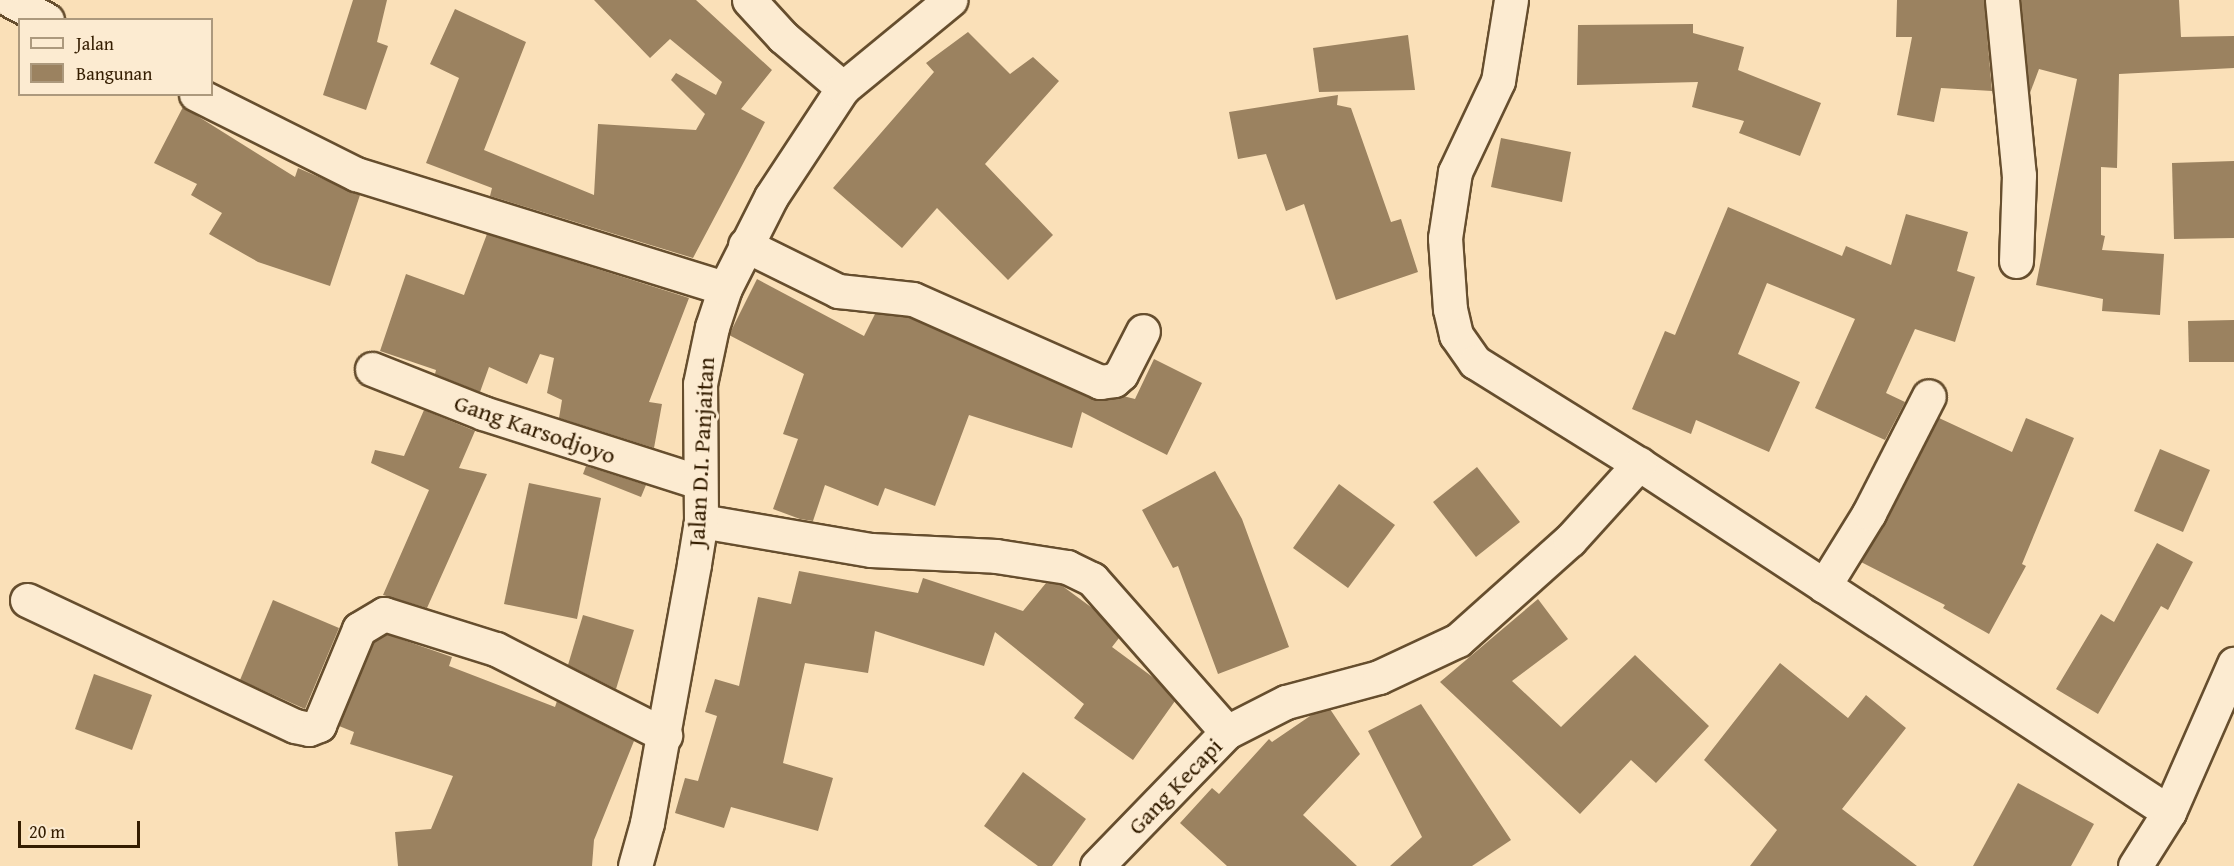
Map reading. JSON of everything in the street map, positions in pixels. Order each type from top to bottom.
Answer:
[{"type":"street","points":[[10,0],[43,18]]},
{"type":"street","points":[[749,0],[783,37],[843,88]]},
{"type":"street","name":"Jalan D.I. Panjaitan","points":[[635,866],[665,735],[701,521],[700,384],[712,327],[725,288],[771,197],[843,88],[950,0]]},
{"type":"street","points":[[1511,0],[1507,41],[1498,81],[1455,172],[1445,238],[1450,309],[1456,335],[1475,362],[1639,464],[2169,812]]},
{"type":"street","points":[[2002,0],[2019,175],[2016,261]]},
{"type":"street","points":[[200,96],[356,174],[725,288]]},
{"type":"street","points":[[745,245],[838,291],[913,299],[1100,382],[1114,380],[1121,374],[1143,332]]},
{"type":"street","name":"Gang Karsodjoyo","points":[[372,369],[494,417],[699,482]]},
{"type":"street","points":[[1824,586],[1869,513],[1929,396]]},
{"type":"street","name":"Gang Kecapi","points":[[1097,866],[1227,732],[1286,702],[1379,677],[1458,640],[1570,540],[1639,464]]},
{"type":"street","points":[[701,521],[871,550],[996,556],[1067,567],[1092,579],[1227,732]]},
{"type":"street","points":[[27,600],[309,729],[324,718],[359,629],[384,614],[496,649],[665,735]]},
{"type":"street","points":[[2135,866],[2169,812],[2234,664]]},
{"type":"building","points":[[353,0],[387,0],[377,42],[388,46],[366,110],[323,95]]},
{"type":"building","points":[[594,0],[696,0],[772,70],[741,109],[765,122],[693,258],[490,196],[492,188],[426,163],[459,78],[430,64],[455,9],[526,42],[484,150],[594,195],[598,124],[696,130],[705,114],[671,80],[676,73],[716,95],[722,82],[670,39],[650,58]]},
{"type":"building","points":[[1897,0],[1984,0],[1992,91],[1941,88],[1934,122],[1897,115],[1912,37],[1896,37]]},
{"type":"building","points":[[2021,0],[2179,0],[2181,37],[2234,36],[2234,68],[2119,74],[2117,168],[2101,167],[2101,235],[2105,236],[2102,250],[2164,254],[2160,315],[2102,311],[2103,299],[2036,285],[2077,79],[2039,69],[2030,93]]},
{"type":"building","points":[[1693,24],[1693,33],[1744,47],[1738,70],[1821,103],[1800,156],[1739,133],[1744,121],[1692,107],[1698,82],[1577,85],[1578,25]]},
{"type":"building","points":[[968,32],[1010,74],[1033,57],[1059,81],[985,164],[1053,235],[1008,280],[937,208],[902,248],[833,188],[934,72],[926,63]]},
{"type":"building","points":[[1408,35],[1415,90],[1319,92],[1313,48]]},
{"type":"building","points":[[1338,95],[1337,105],[1351,108],[1391,222],[1401,219],[1418,272],[1336,300],[1304,204],[1286,211],[1266,154],[1238,159],[1229,112]]},
{"type":"building","points":[[183,107],[295,177],[298,168],[360,195],[330,286],[258,262],[209,234],[222,213],[191,195],[197,184],[154,163]]},
{"type":"building","points":[[1501,138],[1571,152],[1562,202],[1491,187]]},
{"type":"building","points":[[2234,161],[2234,238],[2174,239],[2172,163]]},
{"type":"building","points":[[1728,207],[1842,256],[1846,246],[1891,265],[1906,214],[1968,232],[1957,271],[1975,277],[1955,342],[1915,329],[1886,393],[1905,402],[1885,440],[1815,408],[1855,319],[1767,283],[1738,354],[1800,382],[1769,452],[1696,420],[1691,434],[1632,409],[1665,331],[1675,335]]},
{"type":"building","points":[[487,234],[689,298],[649,402],[662,404],[654,448],[559,418],[562,400],[547,393],[554,358],[540,354],[527,384],[489,367],[480,392],[435,374],[436,370],[380,351],[406,274],[464,295]]},
{"type":"building","points":[[757,279],[864,336],[875,314],[908,317],[1093,399],[1123,396],[1135,399],[1154,359],[1202,383],[1167,455],[1082,412],[1072,448],[969,415],[935,506],[885,488],[878,506],[825,485],[813,521],[800,519],[773,509],[798,439],[783,434],[804,374],[729,335]]},
{"type":"building","points":[[2234,320],[2234,362],[2189,362],[2188,321]]},
{"type":"building","points":[[424,410],[475,431],[459,468],[487,474],[427,608],[383,595],[429,490],[371,463],[375,450],[404,456]]},
{"type":"building","points":[[1939,418],[2012,452],[2026,418],[2074,438],[2022,564],[2026,566],[1989,634],[1943,608],[1945,605],[1861,562]]},
{"type":"building","points":[[2160,449],[2210,470],[2183,532],[2134,511]]},
{"type":"building","points":[[586,466],[646,485],[641,497],[583,474]]},
{"type":"building","points":[[1477,467],[1520,522],[1476,557],[1433,502]]},
{"type":"building","points":[[1215,471],[1242,519],[1289,647],[1218,674],[1178,566],[1173,568],[1142,510]]},
{"type":"building","points":[[529,483],[601,498],[577,619],[504,604]]},
{"type":"building","points":[[1339,484],[1395,525],[1348,588],[1293,548]]},
{"type":"building","points":[[2157,543],[2193,562],[2168,610],[2161,606],[2098,714],[2056,689],[2101,614],[2114,622]]},
{"type":"building","points":[[799,571],[918,593],[923,578],[1023,611],[1046,583],[1061,585],[1095,610],[1119,638],[1112,647],[1154,678],[1175,701],[1133,760],[1074,718],[1084,704],[995,632],[984,666],[875,631],[868,673],[805,663],[783,763],[833,778],[818,831],[731,807],[724,828],[675,813],[685,778],[698,781],[717,716],[705,712],[715,679],[739,686],[758,597],[791,604]]},
{"type":"building","points":[[1538,599],[1568,639],[1512,681],[1561,727],[1635,655],[1709,726],[1656,783],[1631,760],[1580,814],[1440,682]]},
{"type":"building","points":[[273,600],[339,628],[305,709],[240,680]]},
{"type":"building","points":[[583,615],[634,630],[616,689],[568,665]]},
{"type":"building","points":[[386,634],[452,657],[449,666],[555,707],[557,701],[634,741],[594,840],[592,866],[398,866],[395,832],[431,829],[453,776],[350,744],[354,732],[339,726],[374,642]]},
{"type":"building","points":[[1780,663],[1848,718],[1866,695],[1906,728],[1842,809],[1917,866],[1750,866],[1777,830],[1704,760]]},
{"type":"building","points":[[94,674],[152,695],[132,750],[75,729]]},
{"type":"building","points":[[1421,704],[1511,840],[1472,866],[1390,866],[1422,837],[1368,731]]},
{"type":"building","points":[[1330,709],[1360,754],[1303,815],[1357,866],[1227,866],[1180,823],[1212,788],[1219,794],[1269,739],[1272,742],[1313,714]]},
{"type":"building","points":[[1023,772],[1086,819],[1052,866],[1038,866],[984,826]]},
{"type":"building","points":[[2018,783],[2094,824],[2071,866],[1973,866]]}]
